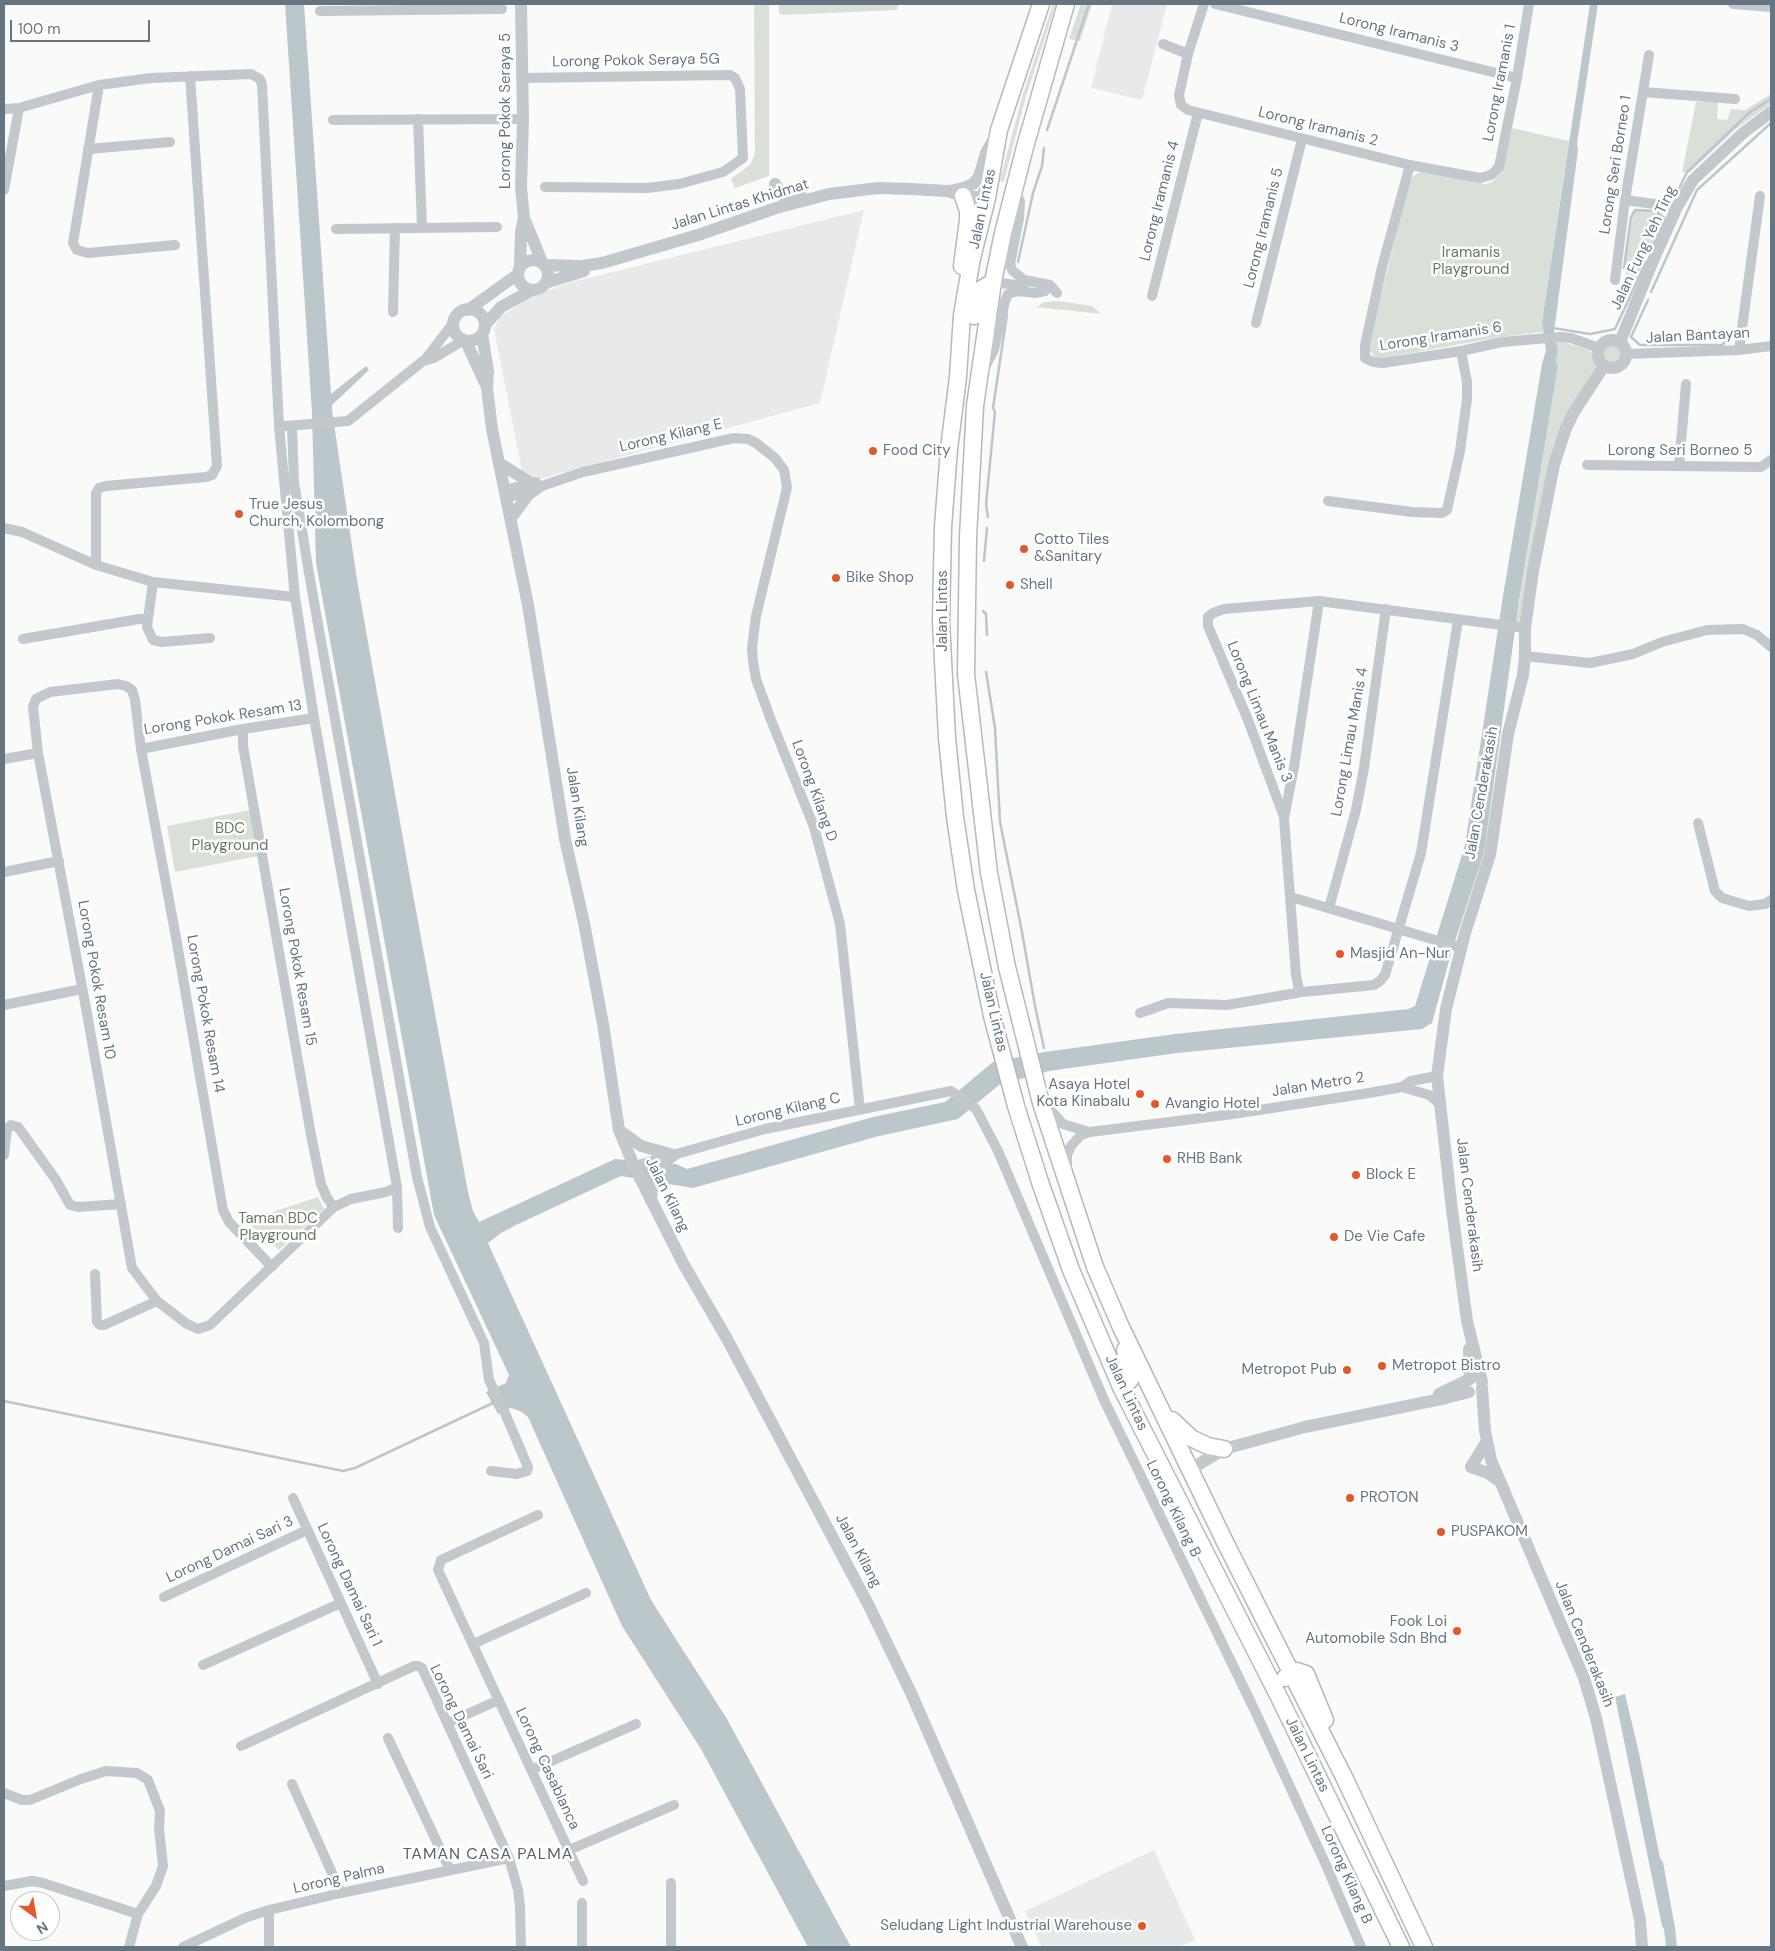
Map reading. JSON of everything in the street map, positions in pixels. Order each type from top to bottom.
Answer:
[{"type":"highway","name":"Jalan Lintas","points":[[1041,4],[999,130],[987,198],[964,300],[946,494],[941,621],[948,748],[955,817],[966,890],[992,1016],[1016,1106],[1071,1270],[1121,1387],[1279,1697],[1401,1947]]},
{"type":"highway","name":"Jalan Lintas","points":[[1066,4],[1014,188],[993,282],[975,406],[968,537],[966,674],[989,872],[1007,967],[1034,1078],[1095,1267],[1120,1325],[1291,1673],[1302,1672],[1306,1674],[1311,1682],[1342,1763],[1344,1777],[1424,1947]]},
{"type":"highway","points":[[987,198],[999,198],[1004,194],[1021,125],[1041,58],[1056,14],[1066,4]]},
{"type":"highway","points":[[963,196],[968,211],[962,266],[964,300]]},
{"type":"highway","points":[[946,494],[956,453],[976,298],[978,291],[993,282]]},
{"type":"highway","points":[[1120,1325],[1130,1372],[1130,1380],[1121,1387]]},
{"type":"highway","points":[[1161,1407],[1191,1438],[1208,1446],[1224,1449]]},
{"type":"highway","points":[[1178,1500],[1182,1480],[1191,1469]]},
{"type":"highway","points":[[1279,1697],[1278,1685],[1291,1673]]},
{"type":"street","name":"Lorong Pokok Seraya 5","points":[[521,4],[523,119],[521,187],[524,218],[543,264]]},
{"type":"street","points":[[1163,44],[1188,54],[1204,4]]},
{"type":"street","name":"Lorong Iramanis 3","points":[[1215,4],[1517,78]]},
{"type":"street","name":"Lorong Iramanis 1","points":[[1499,167],[1517,78],[1529,4]]},
{"type":"street","points":[[1733,4],[1771,7]]},
{"type":"street","points":[[320,11],[406,7],[502,9]]},
{"type":"street","name":"Lorong Iramanis 2","points":[[1188,54],[1179,95],[1181,105],[1188,110],[1410,165],[1480,178],[1491,175],[1499,167]]},
{"type":"street","name":"Lorong Seri Borneo 1","points":[[1615,280],[1625,200],[1649,55]]},
{"type":"street","points":[[4,109],[19,108],[99,85],[151,78],[251,74],[260,79],[262,86],[279,426],[295,597],[314,718],[397,1188],[398,1228]]},
{"type":"street","name":"Lorong Pokok Seraya 5G","points":[[522,78],[730,75],[735,78],[740,89],[743,158],[723,172],[678,184],[646,188],[546,187]]},
{"type":"street","points":[[96,565],[96,493],[99,488],[206,477],[212,475],[217,466],[190,76]]},
{"type":"street","points":[[99,85],[73,243],[76,250],[88,254],[175,245]]},
{"type":"street","points":[[1643,92],[1735,100]]},
{"type":"street","points":[[4,190],[19,108]]},
{"type":"street","name":"Jalan Fung Yeh Ting","points":[[1620,342],[1652,263],[1677,208],[1693,180],[1743,133],[1771,112]]},
{"type":"street","name":"Lorong Iramanis 4","points":[[1152,296],[1198,113]]},
{"type":"street","points":[[333,120],[523,119]]},
{"type":"street","points":[[418,120],[422,227]]},
{"type":"street","points":[[947,191],[963,188],[972,184],[979,177],[986,153],[999,130]]},
{"type":"street","name":"Lorong Iramanis 5","points":[[1256,323],[1302,139]]},
{"type":"street","points":[[88,149],[170,142]]},
{"type":"street","name":"Lorong Iramanis 6","points":[[1410,165],[1382,267],[1365,345],[1365,358],[1373,362],[1383,363],[1461,351],[1502,342],[1559,337],[1571,338],[1599,348]]},
{"type":"street","points":[[775,184],[784,196],[796,198],[812,194],[829,194]]},
{"type":"street","name":"Jalan Lintas Khidmat","points":[[543,264],[582,266],[602,263],[698,235],[776,208],[829,194],[878,188],[947,191]]},
{"type":"street","points":[[1014,188],[1020,202],[1019,218],[1010,264],[1012,270],[1024,280],[1050,285],[1057,293]]},
{"type":"street","points":[[947,191],[963,196],[987,198]]},
{"type":"street","points":[[1739,350],[1760,196]]},
{"type":"street","points":[[1625,200],[1677,208]]},
{"type":"street","name":"Lorong Pokok Seraya 5","points":[[519,271],[521,232],[524,218]]},
{"type":"street","points":[[393,312],[395,228]]},
{"type":"street","points":[[336,229],[496,228]]},
{"type":"street","points":[[279,426],[339,423],[354,417],[423,362],[461,312],[468,310],[519,271],[530,260],[543,264],[548,274],[545,284]]},
{"type":"street","points":[[423,362],[466,341],[478,338],[502,307],[532,290],[602,263]]},
{"type":"street","points":[[519,271],[522,285],[532,290]]},
{"type":"street","points":[[980,376],[994,350],[1008,294],[1018,291],[1035,293],[1045,291],[1032,287],[993,282]]},
{"type":"street","points":[[468,310],[480,314],[484,329]]},
{"type":"street","points":[[454,322],[455,332],[466,341]]},
{"type":"street","name":"Jalan Kilang","points":[[484,329],[488,371],[487,388],[498,463],[511,518],[541,680],[565,839],[584,923],[603,1024],[619,1130],[634,1166],[684,1265],[726,1337],[869,1606],[912,1695],[1022,1947]]},
{"type":"street","points":[[1609,340],[1620,342],[1626,354],[1624,361],[1618,367],[1604,366],[1598,359],[1599,348],[1604,342],[1609,340]]},
{"type":"street","name":"Jalan Kilang","points":[[466,341],[487,388]]},
{"type":"street","name":"Jalan Bantayan","points":[[1626,354],[1739,350],[1771,346]]},
{"type":"street","points":[[1328,501],[1412,512],[1442,513],[1447,510],[1460,451],[1467,398],[1467,382],[1461,351]]},
{"type":"street","name":"Jalan Cenderakasih","points":[[1604,366],[1574,412],[1560,445],[1532,571],[1522,628],[1525,656],[1508,734],[1490,855],[1459,946],[1446,1009],[1437,1076],[1474,1386],[1491,1460],[1584,1678],[1596,1718],[1640,1920],[1642,1947]]},
{"type":"street","points":[[1679,466],[1686,384]]},
{"type":"street","points":[[292,426],[294,482],[311,586],[417,1177],[430,1227],[484,1343],[489,1380],[528,1466],[527,1471],[517,1474],[491,1471]]},
{"type":"street","name":"Lorong Kilang E","points":[[506,494],[640,458],[742,437],[756,443],[774,458],[784,470],[787,487]]},
{"type":"street","name":"Lorong Seri Borneo 5","points":[[1587,465],[1760,467],[1771,460]]},
{"type":"street","points":[[498,463],[535,485],[511,518]]},
{"type":"street","name":"Lorong Kilang D","points":[[787,487],[756,616],[752,648],[753,661],[756,679],[771,720],[814,827],[840,924],[860,1110]]},
{"type":"street","points":[[4,528],[22,532],[96,565],[154,582],[295,597]]},
{"type":"street","points":[[154,582],[147,627],[153,640],[162,642],[210,638]]},
{"type":"street","points":[[1302,992],[1299,990],[1296,975],[1284,818],[1294,767],[1319,601],[1522,628]]},
{"type":"street","name":"Lorong Limau Manis 3","points":[[1284,818],[1248,720],[1208,626],[1208,617],[1224,609],[1319,601]]},
{"type":"street","name":"Lorong Limau Manis 4","points":[[1329,908],[1356,810],[1364,768],[1386,609]]},
{"type":"street","points":[[23,639],[148,619]]},
{"type":"street","points":[[1140,1012],[1168,1003],[1227,1006],[1302,992],[1374,985],[1385,975],[1421,853],[1458,620]]},
{"type":"street","points":[[1525,656],[1590,663],[1633,654],[1662,642],[1707,630],[1743,629],[1757,635],[1771,647]]},
{"type":"street","name":"Lorong Pokok Resam 10","points":[[126,686],[118,684],[50,692],[36,699],[33,707],[38,753],[60,861],[132,1268],[157,1301],[187,1324],[198,1329],[210,1325],[272,1267]]},
{"type":"street","name":"Lorong Pokok Resam 13","points":[[126,686],[132,690],[135,700],[141,749],[243,729],[314,718]]},
{"type":"street","name":"Lorong Pokok Resam 15","points":[[243,729],[243,746],[311,1135],[321,1184],[327,1198],[334,1207]]},
{"type":"street","name":"Lorong Pokok Resam 14","points":[[141,749],[223,1210],[229,1222],[272,1267]]},
{"type":"street","points":[[4,759],[38,753]]},
{"type":"street","points":[[1698,823],[1715,891],[1722,898],[1749,906],[1766,904],[1771,900]]},
{"type":"street","points":[[4,872],[60,861]]},
{"type":"street","points":[[1291,897],[1459,946]]},
{"type":"street","points":[[4,1005],[82,989]]},
{"type":"street","name":"Jalan Metro 2","points":[[1067,1181],[1067,1155],[1071,1146],[1081,1135],[1090,1132],[1233,1114],[1402,1087],[1411,1081],[1437,1076]]},
{"type":"street","name":"Jalan Metro 2","points":[[1034,1078],[1044,1102],[1059,1122],[1070,1128],[1090,1132]]},
{"type":"street","name":"Jalan Metro 2","points":[[1402,1087],[1429,1095],[1440,1104]]},
{"type":"street","name":"Lorong Kilang C","points":[[634,1166],[765,1129],[951,1092]]},
{"type":"street","name":"Lorong Kilang B","points":[[951,1092],[976,1108],[998,1152],[1104,1400],[1256,1713],[1326,1865],[1361,1947]]},
{"type":"street","points":[[4,1155],[6,1129],[12,1125],[18,1127],[56,1180],[70,1205],[78,1207],[121,1204]]},
{"type":"street","points":[[619,1130],[642,1146],[674,1155]]},
{"type":"street","points":[[651,1201],[652,1186],[663,1163],[674,1155]]},
{"type":"street","points":[[272,1267],[334,1207],[351,1198],[386,1192],[397,1188]]},
{"type":"street","points":[[95,1274],[97,1322],[100,1325],[104,1325],[157,1301]]},
{"type":"street","points":[[1191,1469],[1224,1449],[1332,1421],[1419,1404],[1474,1386]]},
{"type":"street","points":[[1486,1436],[1471,1468],[1488,1473],[1500,1482]]},
{"type":"street","name":"Lorong Damai Sari 1","points":[[293,1498],[378,1684]]},
{"type":"street","name":"Lorong Casablanca","points":[[538,1515],[441,1560],[438,1570],[583,1881]]},
{"type":"street","name":"Lorong Damai Sari 3","points":[[164,1597],[308,1530]]},
{"type":"street","points":[[473,1644],[586,1593]]},
{"type":"street","points":[[203,1665],[341,1603]]},
{"type":"street","name":"Lorong Damai Sari","points":[[241,1746],[418,1666],[422,1668],[508,1858],[518,1890],[521,1947]]},
{"type":"street","name":"Lorong Casablanca","points":[[447,1723],[499,1700]]},
{"type":"street","points":[[531,1770],[636,1724]]},
{"type":"street","points":[[388,1738],[450,1870]]},
{"type":"street","points":[[4,1792],[22,1800],[30,1800],[106,1771],[130,1772],[144,1776],[148,1780],[160,1811],[159,1828],[163,1866],[156,1886],[138,1914],[129,1947]]},
{"type":"street","points":[[292,1784],[341,1893]]},
{"type":"street","points":[[569,1850],[674,1805]]},
{"type":"street","name":"Lorong Palma","points":[[183,1947],[247,1917],[269,1910],[508,1858]]},
{"type":"street","points":[[4,1886],[32,1881],[43,1883],[138,1914]]},
{"type":"street","points":[[671,1883],[671,1947]]},
{"type":"street","points":[[582,1903],[582,1947]]},
{"type":"street","points":[[269,1910],[269,1947]]},
{"type":"shaded area","points":[[285,4],[304,4],[331,394],[366,366],[369,370],[332,405],[332,410],[357,580],[410,878],[468,1192],[473,1211],[479,1222],[615,1159],[676,1164],[687,1169],[873,1117],[945,1102],[993,1062],[1045,1052],[1175,1034],[1408,1009],[1415,1006],[1465,845],[1503,596],[1542,364],[1546,350],[1542,322],[1590,4],[1598,4],[1577,143],[1578,150],[1554,332],[1558,352],[1556,361],[1558,366],[1519,601],[1484,853],[1452,950],[1432,1023],[1422,1029],[1177,1053],[1049,1071],[999,1085],[958,1119],[879,1136],[693,1188],[621,1176],[516,1225],[488,1243],[651,1600],[727,1719],[851,1947],[808,1947],[701,1749],[622,1626],[528,1417],[520,1411],[511,1408],[498,1414],[486,1392],[506,1383],[509,1375],[434,1215],[316,563],[312,413]]},
{"type":"shaded area","points":[[1112,4],[1167,4],[1142,100],[1091,88]]},
{"type":"shaded area","points":[[864,210],[820,403],[536,480],[522,471],[494,329],[500,317],[528,298],[568,283]]},
{"type":"shaded area","points":[[1625,1694],[1660,1858],[1663,1862],[1677,1947],[1666,1947],[1664,1929],[1615,1697]]},
{"type":"shaded area","points":[[1154,1850],[1195,1940],[1179,1947],[1042,1947],[1025,1911]]},
{"type":"green space","points":[[754,4],[769,4],[769,176],[735,188],[731,179],[750,165],[755,153]]},
{"type":"green space","points":[[779,4],[898,4],[897,10],[783,15],[779,13]]},
{"type":"green space","points":[[1053,4],[1056,4],[1026,96],[1004,181],[1001,182],[1023,94]]},
{"type":"green space","points":[[1081,4],[1092,4],[1080,41],[1069,39]]},
{"type":"green space","points":[[1771,94],[1771,104],[1737,128],[1689,173],[1682,172],[1696,102],[1718,102],[1717,119],[1727,120],[1731,109],[1745,110]]},
{"type":"green space","name":"Iramanis Playground","points":[[1512,128],[1569,141],[1542,321],[1543,332],[1500,337],[1383,358],[1374,357],[1368,347],[1410,179],[1424,171],[1485,184],[1492,182],[1503,169]]},
{"type":"green space","points":[[1639,210],[1656,212],[1663,219],[1630,295],[1616,294],[1617,290],[1624,289],[1629,283],[1629,277],[1624,270],[1633,213]]},
{"type":"green space","points":[[1059,301],[1092,306],[1101,314],[1037,307],[1044,302]]},
{"type":"green space","points":[[1562,342],[1592,352],[1596,364],[1595,370],[1566,417],[1520,623],[1516,622],[1558,366],[1556,361],[1558,352],[1556,343]]},
{"type":"green space","points":[[1612,343],[1620,346],[1623,354],[1620,362],[1612,365],[1604,362],[1601,354],[1604,346]]},
{"type":"green space","name":"BDC Playground","points":[[250,810],[258,856],[175,872],[167,826]]},
{"type":"green space","name":"Taman BDC Playground","points":[[318,1197],[324,1209],[279,1250],[246,1221]]},
{"type":"waterway","points":[[1047,130],[1089,4]]},
{"type":"waterway","points":[[1679,189],[1687,172],[1750,112],[1771,99]]},
{"type":"waterway","points":[[1651,292],[1697,190],[1771,123]]},
{"type":"waterway","points":[[1018,262],[1033,193],[1042,166],[1044,148]]},
{"type":"waterway","points":[[1624,268],[1631,217],[1635,210],[1656,211],[1665,219],[1654,243]]},
{"type":"waterway","points":[[1553,328],[1590,334],[1615,329],[1646,262]]},
{"type":"waterway","points":[[1648,300],[1631,337],[1640,345],[1722,345],[1730,338]]},
{"type":"waterway","points":[[988,517],[986,504],[995,412],[993,408],[1007,314]]},
{"type":"waterway","points":[[984,561],[987,528]]},
{"type":"waterway","points":[[983,611],[986,614],[987,635]]},
{"type":"waterway","points":[[986,672],[995,728],[1000,822],[1044,1048]]},
{"type":"waterway","points":[[4,1401],[343,1471],[355,1468],[495,1402]]},
{"type":"place","name":"Food City","points":[[873,451]]},
{"type":"place","name":"True Jesus Church, Kolombong","points":[[239,514]]},
{"type":"place","name":"Cotto Tiles &Sanitary","points":[[1024,549]]},
{"type":"place","name":"Bike Shop","points":[[836,578]]},
{"type":"place","name":"Shell","points":[[1010,585]]},
{"type":"place","name":"Masjid An-Nur","points":[[1340,954]]},
{"type":"place","name":"Asaya Hotel Kota Kinabalu","points":[[1140,1094]]},
{"type":"place","name":"Avangio Hotel","points":[[1155,1104]]},
{"type":"place","name":"RHB Bank","points":[[1167,1159]]},
{"type":"place","name":"Block E","points":[[1356,1175]]},
{"type":"place","name":"De Vie Cafe","points":[[1334,1237]]},
{"type":"place","name":"Metropot Bistro","points":[[1382,1366]]},
{"type":"place","name":"Metropot Pub","points":[[1347,1370]]},
{"type":"place","name":"PROTON","points":[[1350,1498]]},
{"type":"place","name":"PUSPAKOM","points":[[1441,1532]]},
{"type":"place","name":"Fook Loi Automobile Sdn Bhd","points":[[1457,1631]]},
{"type":"place","name":"Seludang Light Industrial Warehouse","points":[[1142,1926]]},
{"type":"district","name":"TAMAN CASA PALMA","points":[[488,1855]]}]
